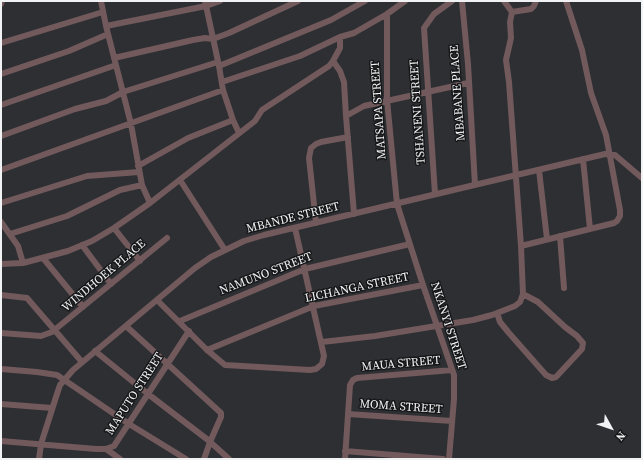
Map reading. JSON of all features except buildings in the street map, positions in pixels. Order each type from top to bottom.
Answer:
[{"type":"street","points":[[101,1],[102,12],[131,124],[142,185],[150,203]]},
{"type":"street","points":[[106,26],[220,1]]},
{"type":"street","points":[[1,106],[115,62],[193,40],[205,38],[213,39],[229,34],[298,1]]},
{"type":"street","points":[[1,136],[75,109],[106,101],[123,92],[219,64],[331,20],[365,1]]},
{"type":"street","points":[[222,82],[300,56],[340,37],[354,33],[387,14],[405,1]]},
{"type":"street","name":"TSHANENI STREET","points":[[435,194],[424,28],[434,14],[452,1]]},
{"type":"street","name":"MBABANE PLACE","points":[[462,1],[476,185]]},
{"type":"street","points":[[322,342],[474,320],[515,306],[520,302],[523,294],[521,246],[506,60],[511,38],[510,22],[512,12],[504,1]]},
{"type":"street","points":[[512,12],[531,9],[536,1]]},
{"type":"street","points":[[521,246],[614,223],[618,221],[620,216],[606,135],[592,93],[582,50],[566,1]]},
{"type":"street","points":[[205,4],[219,64],[223,90],[239,133]]},
{"type":"street","points":[[1,43],[102,12]]},
{"type":"street","name":"MATSAPA STREET","points":[[387,14],[387,100],[397,204]]},
{"type":"street","points":[[1,74],[69,50],[108,34]]},
{"type":"street","points":[[1,264],[23,263],[43,258],[82,245],[114,228],[150,203],[255,121],[262,110],[323,70],[333,61],[341,45],[340,37]]},
{"type":"street","points":[[333,61],[340,71],[344,82],[354,214]]},
{"type":"street","points":[[346,116],[364,106],[468,83]]},
{"type":"street","points":[[1,170],[223,90]]},
{"type":"street","points":[[1,203],[87,176],[139,169],[188,138],[233,120]]},
{"type":"street","points":[[316,223],[309,158],[311,148],[321,142],[348,137]]},
{"type":"street","points":[[610,154],[615,155],[642,178]]},
{"type":"street","name":"MBANDE STREET","points":[[39,459],[41,444],[52,408],[60,385],[64,380],[82,362],[203,262],[225,250],[254,238],[583,159],[610,154]]},
{"type":"street","points":[[583,159],[590,229]]},
{"type":"street","points":[[539,170],[547,239]]},
{"type":"street","points":[[180,180],[225,250]]},
{"type":"street","points":[[10,234],[67,216],[120,190],[142,185]]},
{"type":"street","name":"NKANYI STREET","points":[[397,204],[452,370],[454,380],[449,459]]},
{"type":"street","points":[[1,222],[20,251],[23,263]]},
{"type":"street","points":[[114,228],[140,260]]},
{"type":"street","points":[[157,300],[225,365],[310,370],[316,369],[322,364],[324,356],[296,228]]},
{"type":"street","points":[[560,236],[564,288]]},
{"type":"street","name":"WINDHOEK PLACE","points":[[56,330],[167,238]]},
{"type":"street","name":"NAMUNO STREET","points":[[180,321],[305,269],[410,244]]},
{"type":"street","points":[[82,245],[111,284]]},
{"type":"street","points":[[43,258],[83,307]]},
{"type":"street","name":"LICHANGA STREET","points":[[208,350],[314,306],[423,285]]},
{"type":"street","points":[[497,313],[500,322],[546,375],[552,378],[556,376],[582,349],[583,343],[538,302],[523,294]]},
{"type":"street","points":[[1,295],[27,298],[82,362]]},
{"type":"street","points":[[126,326],[221,412],[221,417],[204,459]]},
{"type":"street","points":[[1,333],[41,336],[56,330]]},
{"type":"street","name":"MAPUTO STREET","points":[[1,441],[96,450],[106,449],[115,445],[189,331]]},
{"type":"street","points":[[95,351],[210,442],[229,459]]},
{"type":"street","points":[[1,369],[50,373],[57,375],[129,424],[186,459]]},
{"type":"street","name":"MAUA STREET","points":[[348,414],[350,385],[352,380],[357,378],[452,370]]},
{"type":"street","points":[[1,404],[52,408]]},
{"type":"street","points":[[345,459],[348,414]]},
{"type":"street","name":"MOMA STREET","points":[[348,414],[452,421]]},
{"type":"street","points":[[106,449],[120,459]]},
{"type":"street","points":[[345,451],[443,459]]}]
